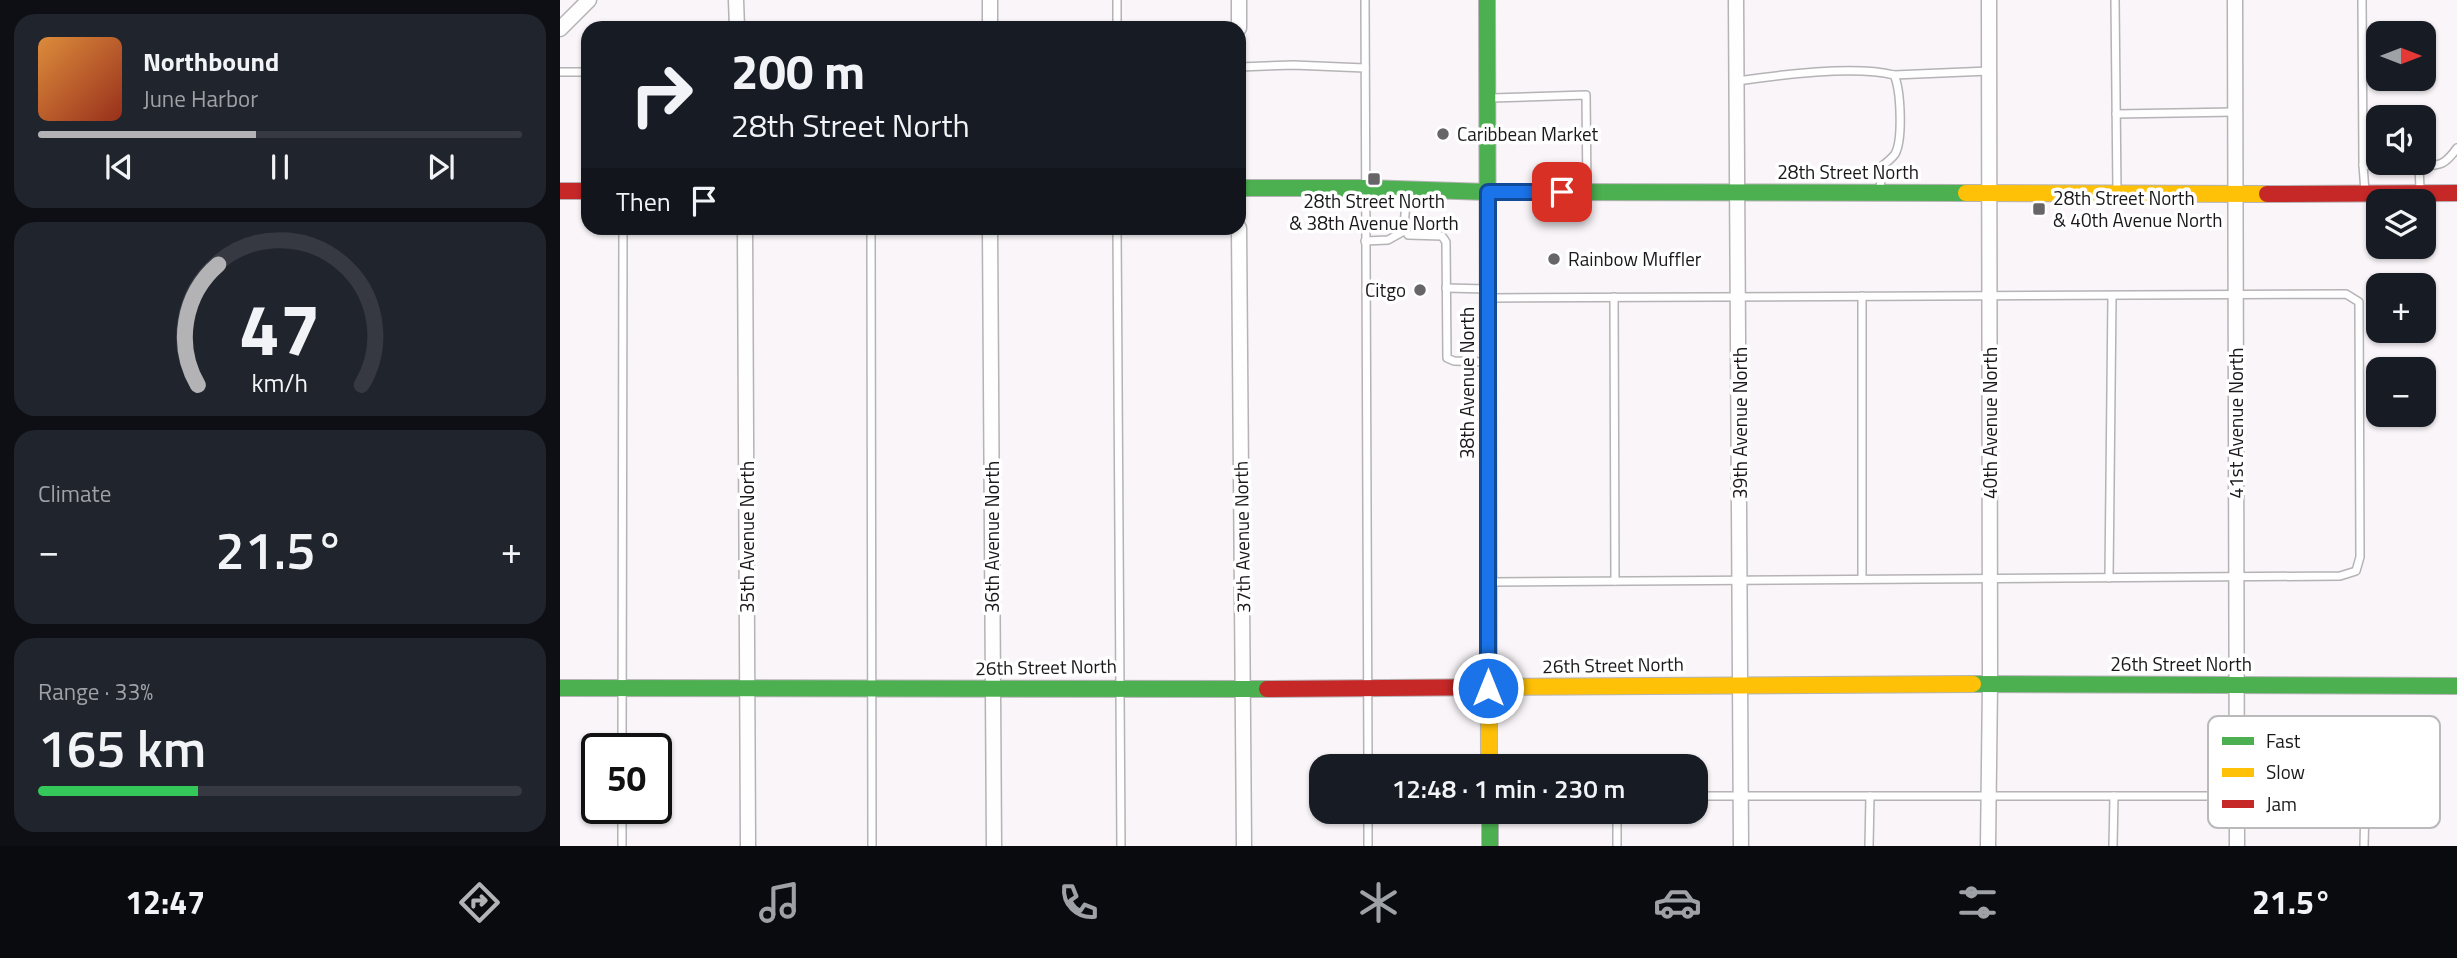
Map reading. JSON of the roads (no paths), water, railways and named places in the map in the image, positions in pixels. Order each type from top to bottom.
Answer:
[{"type":"street","points":[[560,29],[589,0]]},
{"type":"street","points":[[736,0],[737,21]]},
{"type":"street","points":[[990,0],[990,21]]},
{"type":"street","points":[[1239,0],[1239,21]]},
{"type":"street","name":"38th Avenue North","points":[[1487,0],[1489,754]]},
{"type":"street","name":"39th Avenue North","points":[[1736,0],[1741,846]]},
{"type":"street","name":"40th Avenue North","points":[[1988,846],[1989,0]]},
{"type":"street","name":"41st Avenue North","points":[[2235,0],[2236,716]]},
{"type":"street","name":"28th Street North","points":[[1246,188],[1488,192],[2365,194]]},
{"type":"street","points":[[560,191],[581,191]]},
{"type":"street","name":"28th Street North","points":[[2436,193],[2457,193]]},
{"type":"street","name":"35th Avenue North","points":[[745,235],[748,846]]},
{"type":"street","name":"36th Avenue North","points":[[990,235],[994,846]]},
{"type":"street","name":"37th Avenue North","points":[[1239,235],[1244,846]]},
{"type":"street","name":"26th Street North","points":[[560,688],[1244,689],[1990,684],[2457,686]]},
{"type":"street","points":[[1490,824],[1490,846]]},
{"type":"street","name":"41st Avenue North","points":[[2237,828],[2237,846]]},
{"type":"lane","points":[[1117,0],[1117,21]]},
{"type":"lane","points":[[1365,0],[1368,754]]},
{"type":"lane","points":[[2115,0],[2117,194]]},
{"type":"lane","points":[[2362,0],[2365,194]]},
{"type":"lane","points":[[1246,67],[1293,65],[1365,68]]},
{"type":"lane","points":[[1737,81],[1783,75],[1845,72],[1894,75],[1989,71]]},
{"type":"lane","points":[[560,72],[581,72]]},
{"type":"lane","points":[[1880,193],[1882,166],[1895,154],[1898,138],[1901,100],[1894,75]]},
{"type":"lane","points":[[1487,98],[1586,95],[1587,192]]},
{"type":"lane","points":[[2116,114],[2235,112]]},
{"type":"lane","points":[[2436,166],[2450,159],[2457,148]]},
{"type":"lane","points":[[1408,189],[1404,225],[1408,235],[1442,236],[1446,242],[1447,358],[1454,361],[1488,362]]},
{"type":"lane","points":[[1365,241],[1388,240],[1406,230]]},
{"type":"lane","points":[[622,733],[623,235]]},
{"type":"lane","points":[[871,235],[872,846]]},
{"type":"lane","points":[[1117,235],[1121,846]]},
{"type":"lane","points":[[1446,288],[1488,293],[1615,297],[2346,294],[2358,302],[2360,557],[2356,571],[2340,576],[1488,582]]},
{"type":"lane","points":[[1862,296],[1862,579]]},
{"type":"lane","points":[[2109,578],[2112,296]]},
{"type":"lane","points":[[1615,297],[1615,581]]},
{"type":"lane","points":[[1708,796],[2208,796]]},
{"type":"lane","points":[[1869,846],[1870,796]]},
{"type":"lane","points":[[2113,846],[2114,796]]},
{"type":"lane","points":[[622,824],[622,846]]},
{"type":"lane","points":[[1368,824],[1368,846]]},
{"type":"lane","points":[[1617,824],[1617,846]]},
{"type":"lane","points":[[2364,828],[2364,846]]},
{"type":"place","name":"Caribbean Market","points":[[1443,134]]},
{"type":"place","name":"28th Street North & 38th Avenue North","points":[[1374,179]]},
{"type":"place","name":"28th Street North & 40th Avenue North","points":[[2039,209]]},
{"type":"place","name":"Rainbow Muffler","points":[[1554,259]]},
{"type":"place","name":"Citgo","points":[[1420,290]]}]
